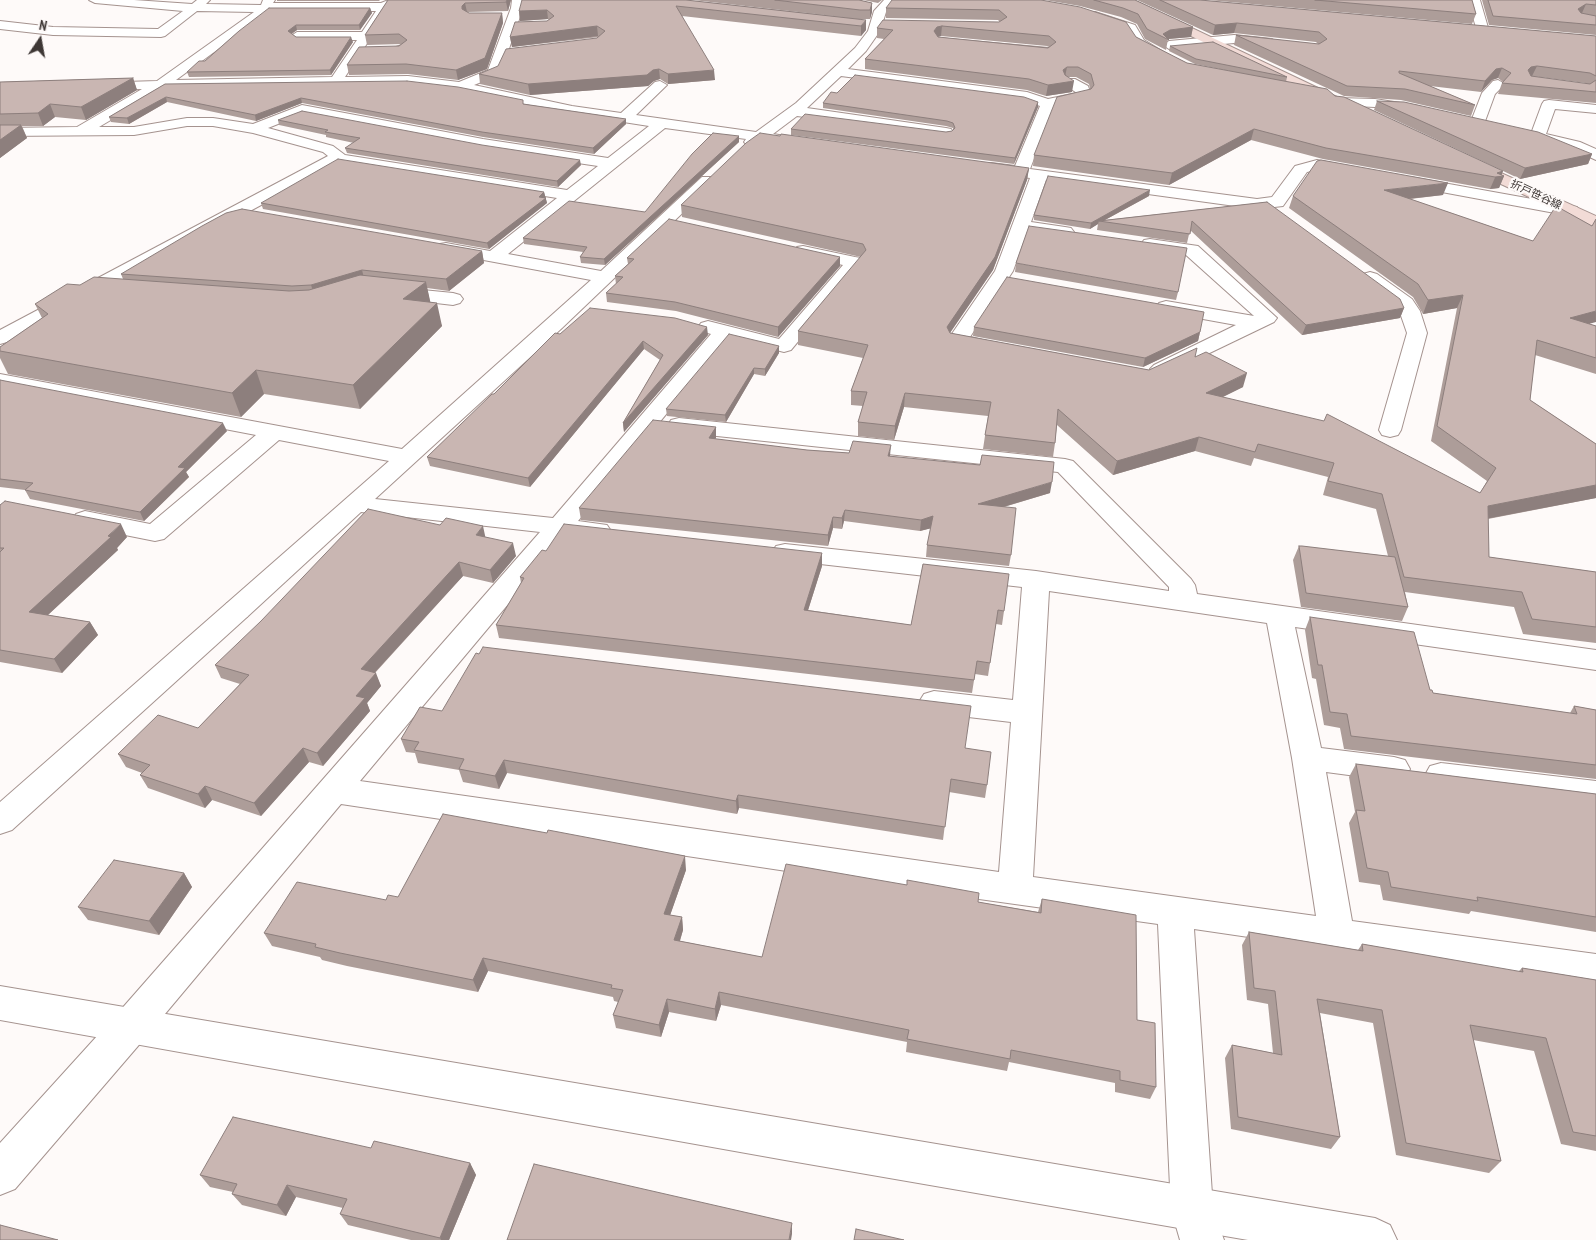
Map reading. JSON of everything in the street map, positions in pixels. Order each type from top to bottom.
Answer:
[{"type":"main road","points":[[1124,0],[1367,116]]},
{"type":"main road","name":"折戸笹谷線","points":[[1456,157],[1596,223]]},
{"type":"street","points":[[94,0],[267,5],[387,3]]},
{"type":"street","points":[[459,86],[494,72],[506,53],[515,24],[518,0]]},
{"type":"street","points":[[1465,29],[1488,31],[1474,0]]},
{"type":"street","points":[[337,80],[387,3]]},
{"type":"street","points":[[0,25],[54,31],[161,33],[200,4]]},
{"type":"street","points":[[78,132],[163,83],[267,5]]},
{"type":"street","points":[[865,7],[885,5]]},
{"type":"street","points":[[740,150],[794,111],[837,72],[864,44],[867,26],[885,5]]},
{"type":"street","points":[[1080,12],[1131,28],[1139,42],[1174,62]]},
{"type":"street","points":[[497,17],[515,24]]},
{"type":"street","points":[[867,26],[893,25]]},
{"type":"street","points":[[297,36],[366,36]]},
{"type":"street","points":[[1169,45],[1234,39],[1288,45]]},
{"type":"street","points":[[864,44],[882,44]]},
{"type":"street","points":[[356,51],[374,51]]},
{"type":"street","points":[[837,72],[1027,96],[1048,104],[1021,172]]},
{"type":"street","points":[[87,86],[163,83],[408,80],[459,86],[572,110],[808,143]]},
{"type":"street","points":[[1044,103],[1072,100],[1084,95],[1083,88],[1070,82]]},
{"type":"street","points":[[1477,124],[1489,93],[1498,84]]},
{"type":"street","points":[[625,118],[660,85]]},
{"type":"street","points":[[1272,86],[1322,95]]},
{"type":"street","points":[[1337,102],[1375,103],[1427,113]]},
{"type":"street","points":[[1538,136],[1549,104],[1596,109]]},
{"type":"street","points":[[254,129],[302,110],[483,144],[610,163]]},
{"type":"street","points":[[794,111],[946,132]]},
{"type":"street","points":[[1462,121],[1494,128]]},
{"type":"street","points":[[4,136],[78,132],[134,132],[186,122],[213,122],[254,129],[328,149],[339,156],[336,158]]},
{"type":"street","points":[[494,256],[662,123]]},
{"type":"street","points":[[1512,131],[1575,145],[1596,155]]},
{"type":"street","points":[[0,338],[336,158],[569,195]]},
{"type":"street","points":[[972,165],[1257,204],[1277,202],[1301,169],[1317,165],[1366,174]]},
{"type":"street","points":[[0,821],[566,313],[720,169]]},
{"type":"street","points":[[1004,350],[957,341],[1004,271],[1040,174]]},
{"type":"street","points":[[1395,179],[1571,211]]},
{"type":"street","points":[[1268,203],[1284,215]]},
{"type":"street","points":[[236,211],[265,216]]},
{"type":"street","points":[[665,220],[684,224]]},
{"type":"street","points":[[1021,226],[1078,234]]},
{"type":"street","points":[[1135,242],[1192,250],[1267,318],[1146,376]]},
{"type":"street","points":[[427,244],[605,277]]},
{"type":"street","points":[[695,324],[784,346],[855,262],[789,247]]},
{"type":"street","points":[[1357,268],[1405,303],[1410,311],[1417,333],[1390,430]]},
{"type":"street","points":[[1000,278],[1019,281]]},
{"type":"street","points":[[375,291],[453,299]]},
{"type":"street","points":[[86,292],[124,294]]},
{"type":"street","points":[[1152,304],[1257,323]]},
{"type":"street","points":[[566,313],[601,310]]},
{"type":"street","points":[[0,1174],[131,1026],[334,790],[473,646],[559,527],[724,331]]},
{"type":"street","points":[[0,380],[406,457]]},
{"type":"street","points":[[647,422],[1065,466],[1182,585],[1184,601]]},
{"type":"street","points":[[68,516],[155,533],[274,432]]},
{"type":"street","points":[[354,504],[623,534]]},
{"type":"street","points":[[756,548],[1036,580],[1596,660]]},
{"type":"street","points":[[1015,889],[1036,580]]},
{"type":"street","points":[[1279,614],[1308,758],[1337,934]]},
{"type":"street","points":[[909,699],[1027,713]]},
{"type":"street","points":[[1308,758],[1596,794]]},
{"type":"street","points":[[334,790],[893,874],[1015,889],[1596,971]]},
{"type":"street","points":[[1175,913],[1197,1225]]},
{"type":"street","points":[[0,1003],[775,1139],[1197,1225],[1375,1240]]},
{"type":"building","points":[[388,0],[507,0],[506,2],[465,3],[462,6],[462,9],[469,13],[502,13],[485,58],[456,70],[406,64],[347,65],[359,47],[399,46],[407,40],[399,34],[365,35]]},
{"type":"building","points":[[522,0],[686,0],[866,20],[861,26],[676,6],[714,70],[668,74],[659,69],[653,70],[647,75],[528,84],[479,74],[498,66],[506,49],[597,38],[605,31],[597,26],[510,37],[515,22],[547,21],[554,16],[547,10],[519,11]]},
{"type":"building","points":[[775,0],[859,0],[872,3],[870,10],[860,10]]},
{"type":"building","points":[[892,0],[1041,0],[1080,7],[1126,22],[1136,37],[1187,63],[1327,89],[1335,96],[1344,97],[1503,171],[1497,173],[1504,176],[1495,177],[1326,148],[1254,129],[1172,173],[1034,155],[1057,97],[1091,89],[1094,85],[1091,74],[1078,67],[1067,67],[1063,70],[1065,75],[1074,81],[1048,85],[1029,79],[865,59],[893,30],[877,28],[883,20],[999,22],[1007,17],[999,10],[886,8]],"holes":[[[942,26],[1049,36],[1056,42],[1048,48],[938,37],[934,31],[937,27]]]},
{"type":"building","points":[[1094,0],[1135,0],[1193,27],[1170,30],[1163,34],[1169,40],[1147,29],[1138,14]]},
{"type":"building","points":[[1160,0],[1200,0],[1596,36],[1596,76],[1590,73],[1537,66],[1531,67],[1528,70],[1531,76],[1590,84],[1596,80],[1596,92],[1502,83],[1511,73],[1502,68],[1496,69],[1485,81],[1399,71],[1399,73],[1475,105],[1405,89],[1347,86],[1236,35],[1319,44],[1327,39],[1319,32],[1237,23],[1215,25]]},
{"type":"building","points":[[1315,0],[1472,0],[1476,14]]},
{"type":"building","points":[[1488,0],[1596,0],[1596,5],[1586,4],[1578,9],[1581,13],[1596,16],[1596,25],[1493,16]]},
{"type":"building","points":[[269,8],[370,8],[359,25],[296,25],[288,31],[296,37],[351,37],[330,70],[187,72],[199,61],[205,61]]},
{"type":"building","points":[[1213,42],[1287,77],[1196,59],[1170,46]]},
{"type":"building","points":[[855,75],[1024,97],[1038,102],[1015,158],[791,129],[805,114],[946,132],[952,131],[955,128],[953,123],[947,121],[823,103],[831,92],[837,93]]},
{"type":"building","points":[[133,78],[81,107],[50,104],[38,113],[0,114],[0,82]]},
{"type":"building","points":[[407,81],[458,87],[523,100],[523,104],[626,119],[593,148],[482,132],[301,98],[255,115],[166,97],[127,118],[109,117],[165,84]]},
{"type":"building","points":[[1377,101],[1404,102],[1538,132],[1592,154],[1525,168]]},
{"type":"building","points":[[302,111],[482,145],[580,160],[557,181],[345,148],[360,138],[325,132],[328,130],[278,120]]},
{"type":"building","points":[[0,125],[21,125],[0,140]]},
{"type":"building","points":[[713,133],[739,136],[604,259],[580,257],[587,247],[523,238],[569,201],[645,212],[692,154]]},
{"type":"building","points":[[760,133],[780,136],[781,134],[1029,168],[995,257],[947,327],[950,333],[1149,370],[1197,348],[1195,357],[1206,352],[1247,373],[1206,393],[1324,421],[1327,414],[1480,493],[1496,468],[1437,426],[1463,295],[1428,300],[1418,284],[1293,196],[1317,161],[1321,160],[1448,183],[1384,190],[1533,241],[1556,206],[1592,226],[1596,219],[1596,311],[1570,318],[1596,326],[1596,358],[1537,340],[1530,400],[1596,444],[1596,485],[1488,506],[1489,557],[1596,572],[1596,627],[1532,619],[1522,592],[1404,577],[1382,494],[1328,481],[1334,463],[1258,444],[1255,452],[1199,437],[1117,461],[1058,409],[1055,443],[985,435],[991,402],[905,393],[895,426],[858,422],[867,392],[851,391],[868,345],[798,331],[866,250],[863,244],[681,205],[746,143]]},
{"type":"building","points":[[338,159],[544,192],[539,197],[546,198],[487,243],[261,203]]},
{"type":"building","points":[[1048,176],[1150,190],[1091,223],[1034,215]]},
{"type":"building","points":[[1267,202],[1400,299],[1404,308],[1306,325],[1192,221],[1190,234],[1099,221]]},
{"type":"building","points":[[242,209],[482,251],[446,279],[362,270],[311,285],[292,286],[121,274],[226,213]]},
{"type":"building","points":[[669,219],[840,257],[778,327],[675,302],[606,293],[623,277],[615,276],[634,259],[627,258]]},
{"type":"building","points":[[1029,226],[1187,248],[1178,292],[1016,263]]},
{"type":"building","points":[[360,275],[426,282],[403,299],[437,303],[353,385],[256,370],[232,393],[0,351],[0,347],[48,314],[35,304],[67,284],[80,285],[94,277],[289,291],[309,290]]},
{"type":"building","points":[[1007,277],[1204,312],[1200,332],[1145,358],[974,327]]},
{"type":"building","points":[[590,308],[675,318],[707,327],[623,423],[663,355],[643,341],[528,478],[427,457],[555,333],[560,334]]},
{"type":"building","points":[[729,334],[779,346],[765,369],[754,368],[725,415],[666,409]]},
{"type":"building","points":[[0,380],[223,423],[178,467],[185,468],[140,512],[25,490],[33,483],[0,479]]},
{"type":"building","points":[[653,420],[716,427],[709,438],[807,450],[849,453],[853,441],[891,445],[888,456],[980,465],[982,455],[1054,462],[1052,482],[978,504],[1016,508],[1011,555],[927,545],[933,516],[921,520],[845,510],[842,518],[833,517],[828,535],[579,508]]},
{"type":"building","points":[[5,501],[121,524],[108,536],[111,537],[29,612],[90,622],[54,659],[0,650],[0,552],[4,548],[0,548],[0,505]]},
{"type":"building","points":[[368,509],[440,525],[446,518],[483,526],[476,535],[513,543],[490,570],[459,562],[361,669],[376,673],[356,696],[365,698],[317,753],[303,748],[254,803],[205,786],[198,794],[140,775],[150,765],[118,754],[158,715],[198,728],[249,675],[215,665],[261,621]]},
{"type":"building","points":[[564,524],[822,553],[804,610],[911,625],[923,564],[1009,574],[1004,611],[998,610],[990,663],[977,661],[974,680],[496,625],[524,578],[520,577],[542,550],[546,551]]},
{"type":"building","points":[[1299,546],[1395,557],[1408,607],[1306,593]]},
{"type":"building","points":[[1310,617],[1414,632],[1430,690],[1433,693],[1577,714],[1574,706],[1596,710],[1596,765],[1351,736],[1347,714],[1330,712],[1322,665],[1318,665]]},
{"type":"building","points":[[483,647],[971,706],[965,748],[991,752],[987,785],[951,779],[945,827],[738,795],[736,801],[504,760],[495,776],[459,769],[464,759],[414,750],[419,742],[401,739],[420,707],[442,711],[476,653],[479,654]]},
{"type":"building","points":[[1356,764],[1596,794],[1596,917],[1477,897],[1478,901],[1391,887],[1388,872],[1367,868],[1356,810],[1365,811]]},
{"type":"building","points":[[443,814],[547,833],[548,830],[685,856],[664,914],[682,917],[674,940],[762,957],[786,864],[907,885],[907,880],[979,893],[978,902],[1041,913],[1042,899],[1136,915],[1137,1020],[1155,1023],[1156,1087],[1120,1080],[1120,1071],[1011,1050],[1010,1059],[907,1039],[909,1030],[719,992],[715,1009],[667,999],[659,1025],[613,1015],[623,990],[611,988],[612,985],[483,958],[473,980],[340,953],[315,947],[316,944],[264,933],[297,882],[386,900],[388,895],[398,897]]},
{"type":"building","points":[[114,860],[184,873],[149,921],[78,907]]},
{"type":"building","points":[[1249,932],[1363,951],[1362,944],[1523,972],[1522,968],[1596,980],[1596,1136],[1573,1132],[1546,1038],[1470,1025],[1501,1161],[1406,1143],[1382,1010],[1317,999],[1340,1137],[1238,1117],[1232,1045],[1282,1055],[1275,991],[1254,988]]},
{"type":"building","points":[[233,1117],[371,1148],[374,1141],[470,1163],[440,1238],[340,1214],[347,1199],[287,1185],[277,1205],[232,1194],[237,1184],[200,1175]]},
{"type":"building","points":[[534,1164],[792,1223],[789,1240],[507,1240]]},
{"type":"building","points":[[0,1225],[58,1240],[0,1240]]},
{"type":"building","points":[[856,1229],[904,1240],[854,1240]]}]
